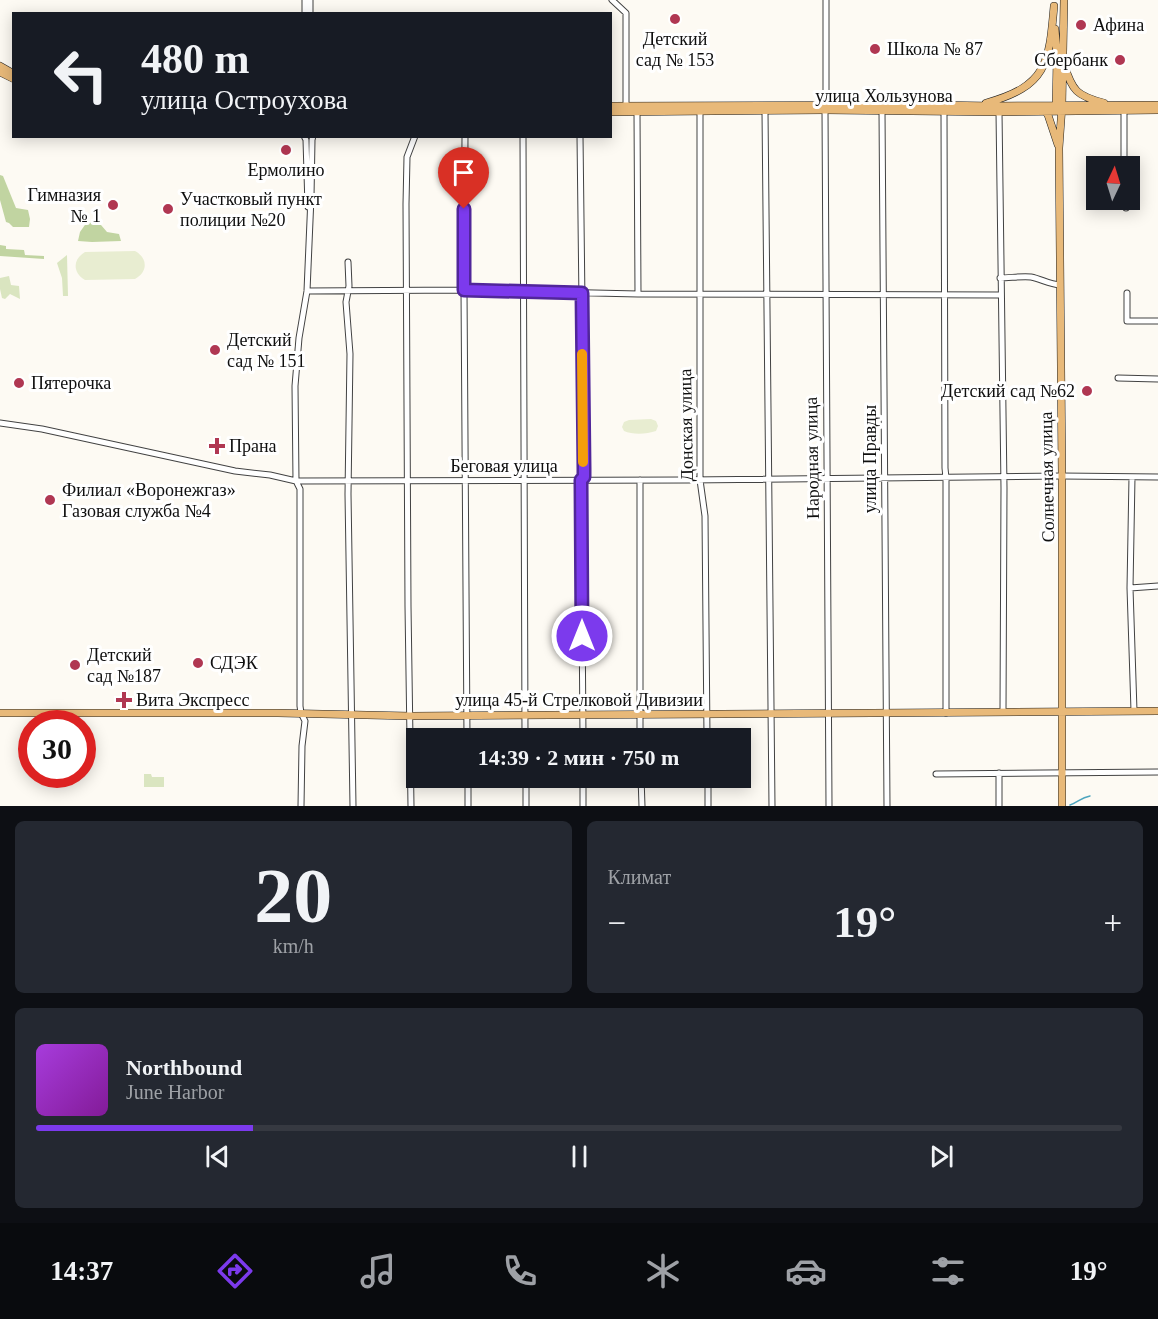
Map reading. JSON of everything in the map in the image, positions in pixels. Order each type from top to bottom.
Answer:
[{"type":"main road","points":[[1059,108],[1064,0]]},
{"type":"main road","points":[[1053,3],[1059,108]]},
{"type":"main road","points":[[961,105],[1002,99],[1029,84],[1047,58],[1051,43],[1053,3]]},
{"type":"main road","points":[[1062,56],[1068,80],[1076,90],[1086,98],[1116,105]]},
{"type":"main road","points":[[0,66],[12,75]]},
{"type":"main road","points":[[0,72],[12,75]]},
{"type":"main road","name":"улица Хользунова","points":[[612,106],[826,108],[961,105],[1124,111],[1158,110]]},
{"type":"main road","name":"улица Хользунова","points":[[1059,108],[1158,105]]},
{"type":"main road","name":"улица Хользунова","points":[[612,112],[700,108],[765,112],[826,108],[999,112],[1043,108]]},
{"type":"main road","name":"Солнечная улица","points":[[1043,108],[1048,115],[1059,148]]},
{"type":"main road","name":"Солнечная улица","points":[[1059,108],[1062,806]]},
{"type":"main road","name":"улица 45-й Стрелковой Дивизии","points":[[0,714],[301,713],[525,716],[1158,711]]},
{"type":"street","points":[[612,0],[626,13],[626,106]]},
{"type":"street","name":"Народная улица","points":[[826,0],[829,806]]},
{"type":"street","name":"Донская улица","points":[[700,108],[700,480],[705,516],[707,728]]},
{"type":"street","name":"улица Правды","points":[[882,111],[887,806]]},
{"type":"street","points":[[944,111],[946,712]]},
{"type":"street","points":[[1124,111],[1124,156]]},
{"type":"street","points":[[637,112],[638,294]]},
{"type":"street","points":[[765,112],[772,806]]},
{"type":"street","points":[[999,112],[1003,712]]},
{"type":"street","points":[[305,138],[310,223]]},
{"type":"street","points":[[301,806],[302,746],[305,721],[301,713],[300,489],[296,481],[294,386],[307,291],[312,138]]},
{"type":"street","points":[[411,806],[407,157],[413,138]]},
{"type":"street","points":[[465,138],[468,728]]},
{"type":"street","points":[[523,138],[525,728]]},
{"type":"street","points":[[580,138],[584,477],[581,480],[583,728]]},
{"type":"street","points":[[348,262],[346,302],[350,354],[348,481],[353,806]]},
{"type":"street","points":[[1000,278],[1029,277],[1060,285]]},
{"type":"street","points":[[307,291],[464,290],[638,294],[1000,295]]},
{"type":"street","points":[[1127,293],[1127,321],[1158,321]]},
{"type":"street","points":[[1118,378],[1158,380]]},
{"type":"street","name":"Беговая улица","points":[[0,423],[42,429],[235,471],[296,481],[1158,477]]},
{"type":"street","points":[[1132,477],[1130,588],[1134,711]]},
{"type":"street","points":[[640,480],[640,728]]},
{"type":"street","points":[[1130,588],[1158,586]]},
{"type":"street","points":[[936,774],[1158,772]]},
{"type":"street","points":[[999,773],[999,806]]},
{"type":"street","points":[[468,788],[468,806]]},
{"type":"street","points":[[526,788],[526,806]]},
{"type":"street","points":[[583,788],[583,806]]},
{"type":"street","points":[[641,788],[642,806]]},
{"type":"street","points":[[708,788],[708,806]]},
{"type":"green space","points":[[0,175],[3,176],[16,208],[28,210],[29,227],[13,227],[6,222],[0,200]]},
{"type":"green space","points":[[87,222],[101,225],[107,232],[119,234],[121,241],[78,241],[80,232]]},
{"type":"green space","points":[[0,245],[6,246],[6,249],[24,250],[25,255],[44,256],[44,259],[0,256]]},
{"type":"green space","points":[[135,251],[142,257],[145,265],[142,273],[135,279],[85,280],[76,269],[78,258],[85,252]]},
{"type":"green space","points":[[67,255],[68,296],[63,296],[62,278],[57,263]]},
{"type":"green space","points":[[9,276],[11,285],[19,286],[20,299],[10,294],[5,299],[2,298],[0,278]]},
{"type":"green space","points":[[651,419],[656,421],[658,426],[656,431],[632,433],[624,431],[622,427],[624,422],[629,420]]},
{"type":"green space","points":[[144,774],[164,777],[164,787],[144,787]]},
{"type":"waterway","points":[[1070,805],[1090,796]]},
{"type":"slow traffic","points":[[582,354],[583,462]]},
{"type":"place","name":"Детский сад № 153","points":[[675,19]]},
{"type":"place","name":"Афина","points":[[1081,25]]},
{"type":"place","name":"Школа № 87","points":[[875,49]]},
{"type":"place","name":"Сбербанк","points":[[1120,60]]},
{"type":"place","name":"Ермолино","points":[[286,150]]},
{"type":"place","name":"Гимназия № 1","points":[[113,205]]},
{"type":"place","name":"Участковый пункт полиции №20","points":[[168,209]]},
{"type":"place","name":"Детский сад № 151","points":[[215,350]]},
{"type":"place","name":"Пятерочка","points":[[19,383]]},
{"type":"place","name":"Детский сад №62","points":[[1087,391]]},
{"type":"place","name":"Прана","points":[[217,446]]},
{"type":"place","name":"Филиал «Воронежгаз» Газовая служба №4","points":[[50,500]]},
{"type":"place","name":"СДЭК","points":[[198,663]]},
{"type":"place","name":"Детский сад №187","points":[[75,665]]},
{"type":"place","name":"Вита Экспресс","points":[[124,700]]},
{"type":"route","points":[[464,209],[464,290],[582,293],[584,477],[581,480],[582,636]]}]
